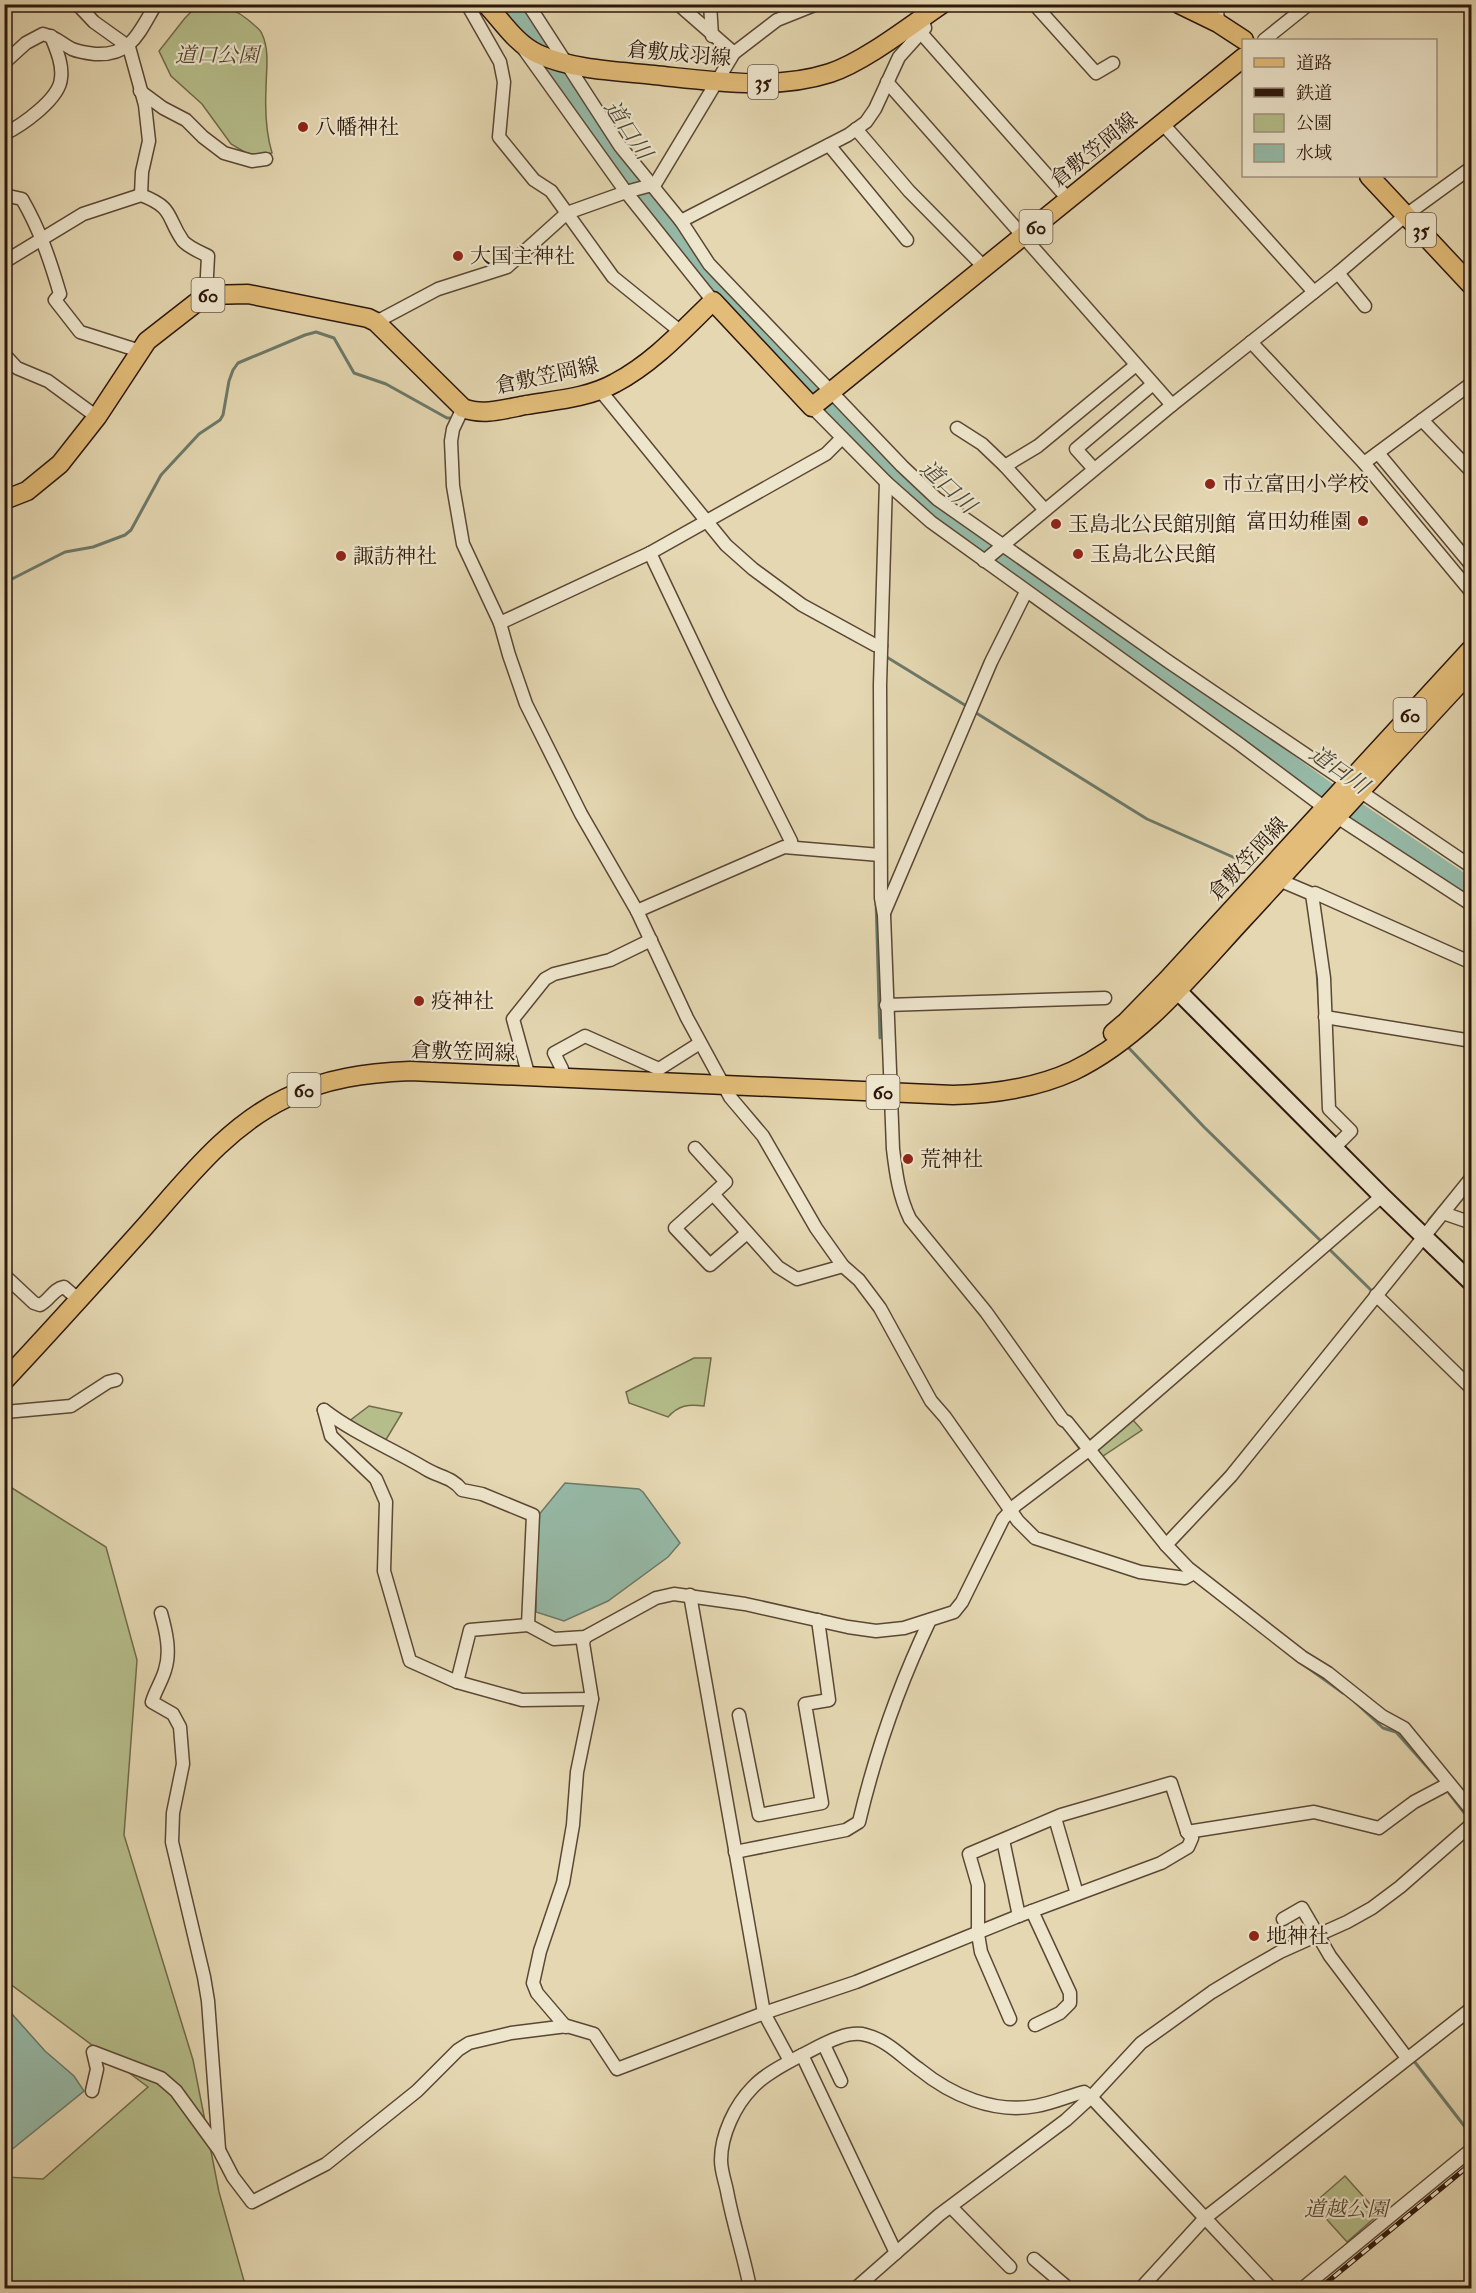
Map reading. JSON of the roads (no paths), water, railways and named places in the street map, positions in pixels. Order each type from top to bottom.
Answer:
[{"type":"main road","name":"倉敷成羽線","points":[[486,4],[517,40],[536,53],[565,63],[598,70],[716,81],[779,82],[806,79],[831,72],[855,61],[922,25],[942,4]]},
{"type":"main road","points":[[1179,4],[1218,23],[1242,39]]},
{"type":"main road","name":"倉敷笠岡線","points":[[822,399],[1242,59]]},
{"type":"main road","name":"35","points":[[1371,177],[1472,286]]},
{"type":"main road","name":"60","points":[[4,500],[27,491],[60,464],[98,417],[147,341],[206,296],[248,294],[346,313],[376,322],[459,415]]},
{"type":"main road","points":[[712,301],[822,399]]},
{"type":"main road","name":"倉敷笠岡線","points":[[459,415],[471,411],[489,412],[578,397],[613,384],[649,362],[712,301]]},
{"type":"main road","name":"倉敷笠岡線","points":[[4,1381],[214,1149],[256,1114],[286,1097],[324,1083],[363,1074],[410,1071],[953,1095],[1013,1090],[1072,1071],[1105,1052],[1144,1023],[1172,985],[1354,787],[1472,648]]},
{"type":"main road","name":"倉敷笠岡線","points":[[1354,787],[1472,670]]},
{"type":"main road","name":"倉敷笠岡線","points":[[1172,985],[1280,880],[1331,812]]},
{"type":"street","points":[[77,4],[94,22],[129,47],[144,105],[149,141],[142,172],[141,195]]},
{"type":"street","points":[[4,63],[26,43],[43,34],[60,39],[73,49],[86,53],[107,54],[129,47],[156,4]]},
{"type":"street","points":[[467,4],[500,62],[504,82],[499,137],[534,180],[551,191],[613,277],[681,332]]},
{"type":"street","points":[[528,4],[620,146],[681,220],[709,264],[822,399],[902,466],[937,499],[1001,546],[1472,867]]},
{"type":"street","points":[[678,4],[734,53]]},
{"type":"street","points":[[710,4],[712,36]]},
{"type":"street","points":[[376,322],[438,289],[507,267],[567,213],[651,186],[734,53],[777,20],[817,4]]},
{"type":"street","points":[[1034,4],[1096,73],[1113,63]]},
{"type":"street","points":[[1213,4],[1217,9],[1218,23]]},
{"type":"street","points":[[1265,39],[1309,4]]},
{"type":"street","points":[[681,220],[829,146],[866,122],[875,109],[899,57],[922,25],[1069,200]]},
{"type":"street","points":[[4,134],[40,110],[62,80],[59,57],[51,36]]},
{"type":"street","points":[[517,40],[712,301]]},
{"type":"street","points":[[887,82],[1172,405]]},
{"type":"street","points":[[140,91],[163,108],[186,120],[224,153],[252,161],[266,159]]},
{"type":"street","points":[[1162,123],[1314,292]]},
{"type":"street","points":[[856,129],[909,191],[985,268]]},
{"type":"street","points":[[829,146],[907,240]]},
{"type":"street","points":[[984,560],[1172,405],[1338,273],[1406,215],[1472,167]]},
{"type":"street","points":[[4,195],[22,199],[43,240],[60,294],[55,300],[80,332],[140,351]]},
{"type":"street","points":[[4,262],[83,214],[141,195],[170,213],[184,242],[208,256],[206,296]]},
{"type":"street","points":[[1338,273],[1365,306]]},
{"type":"street","points":[[1251,342],[1364,463],[1472,593]]},
{"type":"street","points":[[4,354],[16,368],[48,381],[98,417]]},
{"type":"street","points":[[1005,466],[1038,446],[1136,365]]},
{"type":"street","points":[[1364,463],[1472,383]]},
{"type":"street","points":[[1094,469],[1076,449],[1153,384]]},
{"type":"street","points":[[599,389],[705,524],[735,553],[802,605],[875,645],[881,646]]},
{"type":"street","points":[[822,399],[842,438],[931,522],[1026,592],[1129,663],[1331,812],[1472,905]]},
{"type":"street","points":[[459,415],[451,441],[453,486],[458,523],[463,544],[500,623],[508,655],[526,704],[581,814],[637,911],[700,1043],[730,1097],[763,1136],[816,1228],[843,1266],[859,1280],[880,1308],[931,1401],[945,1417],[1011,1511],[1035,1538],[1140,1572],[1191,1575]]},
{"type":"street","points":[[1422,420],[1472,472]]},
{"type":"street","points":[[957,428],[982,444],[1045,510]]},
{"type":"street","points":[[500,623],[650,553],[705,524],[826,454],[842,438]]},
{"type":"street","points":[[1378,453],[1472,566]]},
{"type":"street","points":[[886,482],[876,855],[884,915],[890,1092],[897,1185],[909,1219],[986,1312],[1086,1452],[1191,1575],[1302,1657],[1351,1690],[1382,1716],[1404,1728],[1472,1811]]},
{"type":"street","points":[[650,553],[792,846]]},
{"type":"street","points":[[884,915],[970,709],[1026,592]]},
{"type":"street","points":[[637,911],[784,847],[876,855]]},
{"type":"street","points":[[1280,880],[1308,893],[1316,893],[1472,963]]},
{"type":"street","points":[[1308,893],[1324,978],[1329,1109],[1351,1131],[1334,1148]]},
{"type":"street","points":[[529,1077],[513,1019],[544,979],[554,974],[610,960],[651,940]]},
{"type":"street","points":[[1172,985],[1472,1283]]},
{"type":"street","points":[[886,1005],[1105,998]]},
{"type":"street","points":[[1325,1014],[1472,1041]]},
{"type":"street","points":[[562,1069],[554,1053],[585,1036],[659,1069],[700,1043]]},
{"type":"street","points":[[695,1148],[726,1182],[675,1228],[710,1264],[747,1233]]},
{"type":"street","points":[[1166,1545],[1231,1476],[1472,1177]]},
{"type":"street","points":[[713,1194],[778,1267],[797,1279],[843,1266]]},
{"type":"street","points":[[457,1682],[470,1630],[528,1625],[554,1639],[585,1637],[656,1598],[674,1594],[768,1608],[848,1627],[885,1631],[954,1612],[959,1608],[999,1527],[1011,1511],[1086,1452],[1382,1196]]},
{"type":"street","points":[[1440,1216],[1472,1223]]},
{"type":"street","points":[[4,1275],[34,1303],[40,1305],[58,1288],[64,1287],[79,1300]]},
{"type":"street","points":[[1376,1295],[1472,1389]]},
{"type":"street","points":[[4,1412],[71,1406],[108,1382],[116,1380]]},
{"type":"street","points":[[528,1625],[533,1515],[482,1494],[462,1490],[456,1482],[427,1470],[415,1461],[340,1423],[324,1410],[331,1436],[376,1479],[386,1502],[384,1572],[411,1661],[457,1682],[522,1700],[592,1699]]},
{"type":"street","points":[[690,1595],[764,2013],[790,2061]]},
{"type":"street","points":[[161,1613],[168,1656],[166,1669],[153,1702],[173,1714],[180,1727],[183,1764],[173,1814],[172,1842],[202,1966],[208,2001],[219,2150]]},
{"type":"street","points":[[739,1715],[759,1815],[822,1803],[805,1704],[829,1700],[818,1620]]},
{"type":"street","points":[[735,1852],[846,1830],[859,1822],[886,1724],[904,1676],[930,1620]]},
{"type":"street","points":[[566,2027],[537,1994],[533,1983],[540,1951],[563,1883],[573,1825],[577,1772],[592,1699],[583,1643],[585,1637]]},
{"type":"street","points":[[92,2091],[97,2069],[93,2052],[161,2078],[176,2091],[219,2150],[233,2177],[252,2202],[326,2164],[423,2086],[464,2045],[511,2032],[566,2027],[594,2034],[617,2069],[764,2013],[856,1982],[978,1934],[1019,1916],[1161,1863],[1188,1847],[1191,1838],[1172,1784],[1139,1791],[1054,1818],[969,1854],[978,1886],[978,1934],[981,1952],[1010,2019]]},
{"type":"street","points":[[1187,1832],[1314,1812],[1378,1828],[1414,1802],[1448,1784]]},
{"type":"street","points":[[1054,1818],[1077,1894]]},
{"type":"street","points":[[860,2287],[951,2207],[1066,2120],[1091,2097],[1141,2043],[1245,1972],[1280,1952],[1372,1908],[1470,1828]]},
{"type":"street","points":[[1003,1840],[1019,1916]]},
{"type":"street","points":[[1283,1919],[1302,1908],[1317,1936],[1407,2058]]},
{"type":"street","points":[[1032,1911],[1070,1994],[1070,2003],[1061,2013],[1035,2025]]},
{"type":"street","points":[[1141,2289],[1205,2218],[1472,2008]]},
{"type":"street","points":[[750,2289],[731,2216],[721,2163],[723,2138],[733,2116],[754,2085],[790,2061],[852,2034],[877,2039],[933,2080],[969,2099],[991,2105],[1021,2108],[1059,2101],[1084,2092],[1271,2289]]},
{"type":"street","points":[[824,2045],[841,2081]]},
{"type":"street","points":[[802,2055],[896,2253]]},
{"type":"street","points":[[1303,2289],[1472,2149]]},
{"type":"street","points":[[951,2207],[1010,2267]]},
{"type":"street","points":[[1034,2259],[1068,2289]]},
{"type":"water","points":[[565,1483],[639,1489],[680,1543],[668,1557],[608,1601],[564,1621],[536,1612],[537,1517]]},
{"type":"water","points":[[4,2005],[45,2051],[74,2076],[84,2091],[5,2155]]},
{"type":"waterway","name":"道口川","points":[[500,4],[530,29],[648,202],[707,272],[832,410],[966,537],[1021,570],[1327,792],[1472,890]]},
{"type":"waterway","points":[[4,583],[65,552],[93,547],[125,535],[131,530],[161,475],[199,434],[220,420],[229,381],[238,363],[305,335],[316,332],[334,338],[354,373],[386,384],[447,418],[456,418]]},
{"type":"waterway","points":[[884,472],[890,467]]},
{"type":"waterway","points":[[807,614],[856,641]]},
{"type":"waterway","points":[[885,656],[968,707]]},
{"type":"waterway","points":[[973,711],[1147,819],[1251,865]]},
{"type":"waterway","points":[[876,899],[880,1038]]},
{"type":"waterway","points":[[1317,972],[1320,1017]]},
{"type":"waterway","points":[[1127,1046],[1204,1127],[1323,1243]]},
{"type":"waterway","points":[[1429,1220],[1446,1200]]},
{"type":"waterway","points":[[1285,1400],[1410,1245]]},
{"type":"waterway","points":[[1328,1248],[1373,1292]]},
{"type":"waterway","points":[[1072,1438],[1081,1450]]},
{"type":"waterway","points":[[1086,1455],[1108,1482]]},
{"type":"waterway","points":[[1161,1548],[1179,1567]]},
{"type":"waterway","points":[[1191,1577],[1207,1590]]},
{"type":"waterway","points":[[1304,1665],[1343,1693]]},
{"type":"waterway","points":[[1355,1702],[1383,1728],[1396,1732],[1437,1778]]},
{"type":"waterway","points":[[1449,1793],[1469,1819]]},
{"type":"waterway","points":[[1414,2061],[1472,2136]]},
{"type":"railway","points":[[1320,2288],[1472,2163]]},
{"type":"place","name":"八幡神社","points":[[303,127]]},
{"type":"place","name":"大国主神社","points":[[458,256]]},
{"type":"place","name":"市立富田小学校","points":[[1210,484]]},
{"type":"place","name":"富田幼稚園","points":[[1363,521]]},
{"type":"place","name":"玉島北公民館別館","points":[[1056,524]]},
{"type":"place","name":"玉島北公民館","points":[[1078,554]]},
{"type":"place","name":"諏訪神社","points":[[341,556]]},
{"type":"place","name":"疫神社","points":[[419,1001]]},
{"type":"place","name":"荒神社","points":[[908,1159]]},
{"type":"place","name":"地神社","points":[[1254,1936]]},
{"type":"park label","name":"道口公園","points":[[217,55]]},
{"type":"park label","name":"道越公園","points":[[1346,2209]]}]
